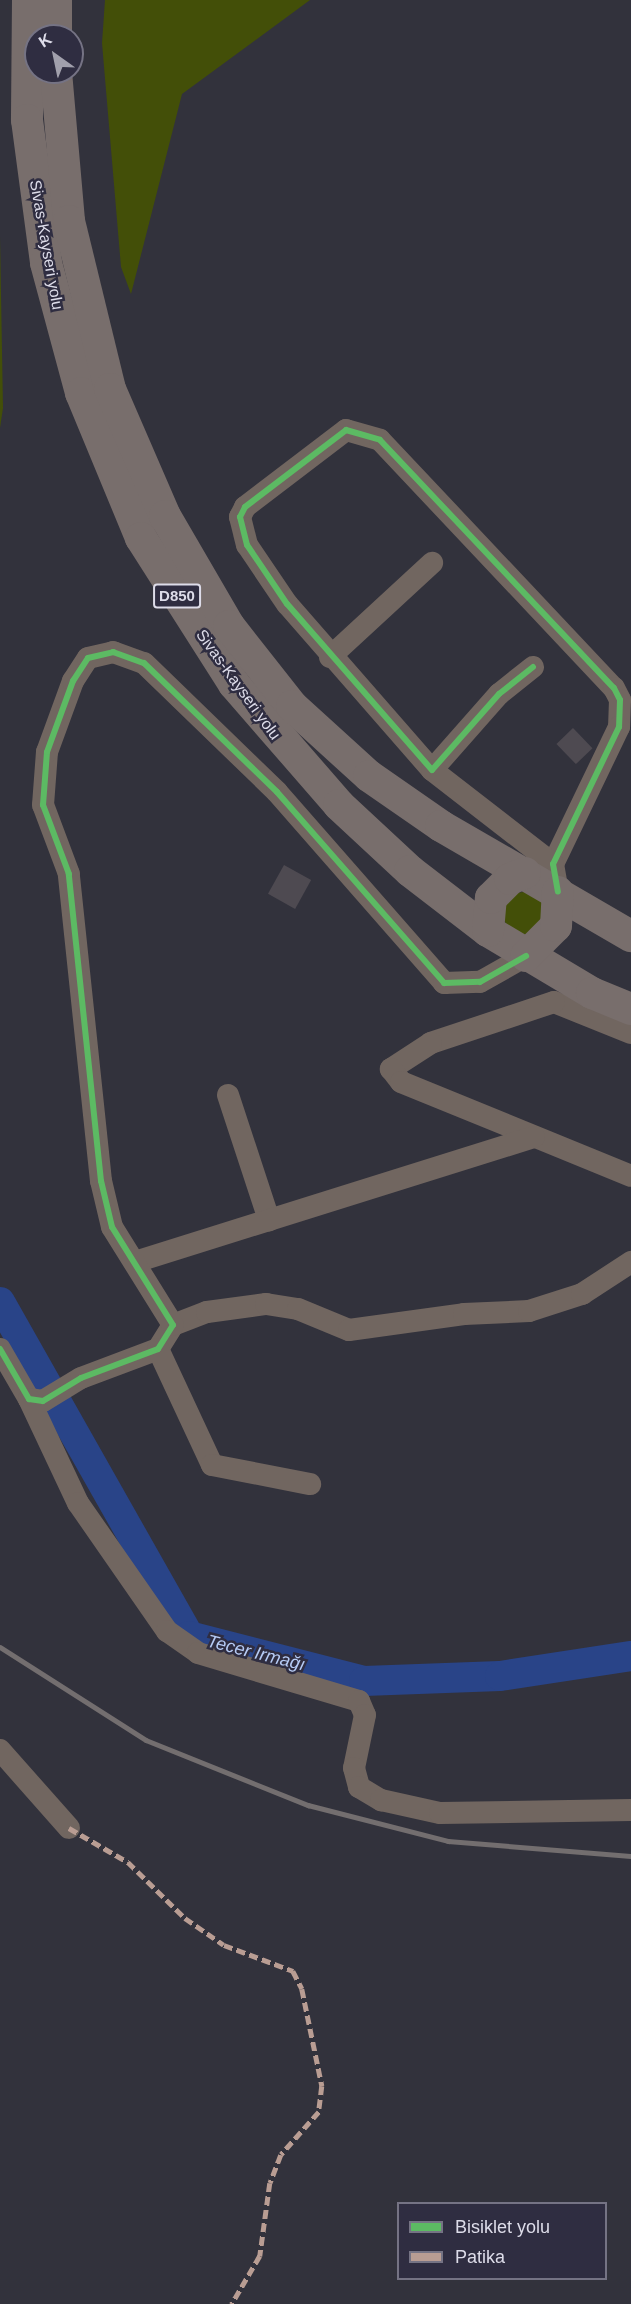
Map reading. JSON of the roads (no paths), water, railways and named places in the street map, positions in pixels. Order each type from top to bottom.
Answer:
[{"type":"highway","name":"Sivas-Kayseri yolu","points":[[28,0],[27,120],[49,274],[81,393],[141,538],[203,640],[301,766],[410,872],[488,931],[526,956],[631,1009]]},
{"type":"highway","points":[[56,0],[56,24]]},
{"type":"highway","name":"Sivas-Kayseri yolu","points":[[57,84],[64,180],[91,327],[135,451],[209,595],[271,682],[344,755],[441,826],[546,876],[631,936]]},
{"type":"highway","points":[[488,931],[491,898],[510,879],[546,876],[556,926],[526,956]]},
{"type":"street","points":[[346,430],[357,430],[380,440],[620,699],[619,727],[607,759],[546,876],[432,770],[330,657],[247,545],[240,517],[266,489],[346,430]]},
{"type":"street","points":[[330,657],[432,563]]},
{"type":"street","points":[[173,1325],[112,1227],[101,1181],[69,874],[43,805],[47,752],[73,681],[88,658],[113,652],[144,663],[277,792],[437,979],[451,986],[480,982],[526,956]]},
{"type":"street","points":[[432,770],[499,694],[533,667]]},
{"type":"street","points":[[480,982],[495,959],[488,931]]},
{"type":"street","points":[[631,1033],[554,1002],[431,1043],[391,1069],[401,1082],[631,1176]]},
{"type":"street","points":[[228,1095],[269,1220]]},
{"type":"street","points":[[135,1262],[534,1137]]},
{"type":"street","points":[[36,1400],[81,1378],[158,1349],[173,1325],[207,1312],[266,1304],[298,1309],[349,1330],[464,1314],[529,1311],[582,1294],[631,1262]]},
{"type":"street","points":[[0,1348],[36,1400],[78,1503],[167,1631],[198,1653],[359,1701],[365,1715],[354,1768],[359,1787],[381,1800],[440,1813],[631,1810]]},
{"type":"street","points":[[158,1349],[212,1465],[310,1484]]},
{"type":"street","points":[[0,1750],[69,1828]]},
{"type":"waterway","name":"Tecer Irmağı","points":[[0,1302],[189,1636],[364,1681],[500,1676],[631,1656]]},
{"type":"railway","points":[[0,1647],[146,1740],[308,1805],[448,1841],[631,1856]]}]
